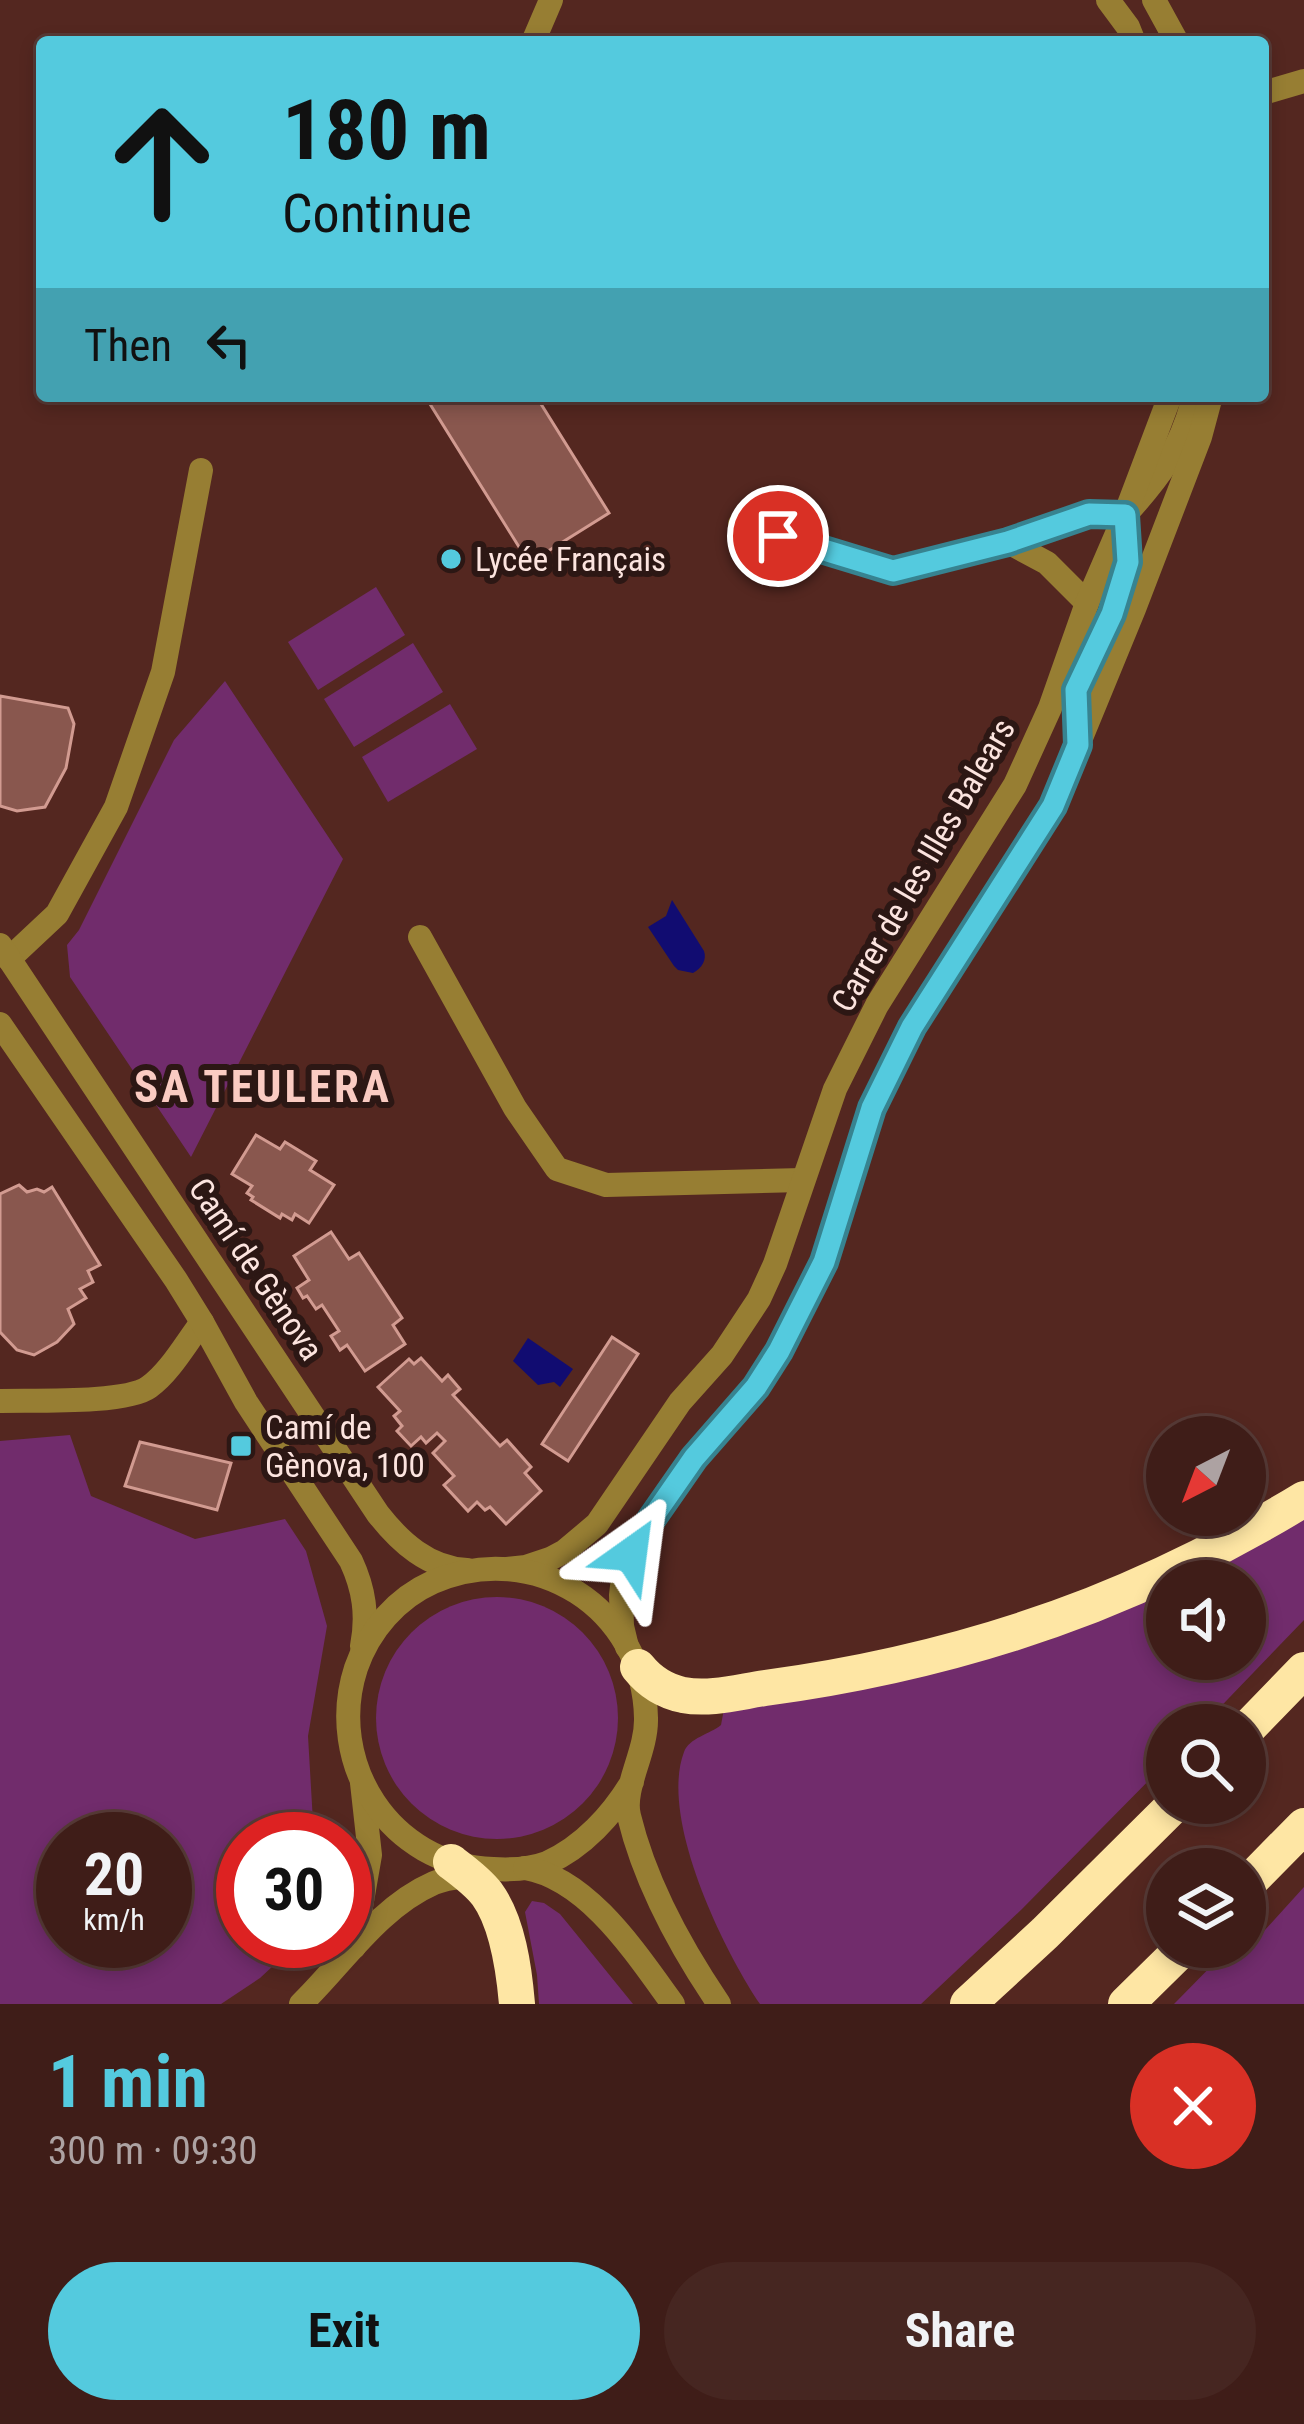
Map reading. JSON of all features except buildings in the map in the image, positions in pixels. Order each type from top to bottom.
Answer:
[{"type":"highway","points":[[632,1657],[646,1677],[664,1689],[704,1697],[802,1683],[932,1655],[1091,1605],[1168,1572],[1304,1499]]},
{"type":"highway","points":[[1266,1709],[1304,1670]]},
{"type":"highway","points":[[968,2004],[1155,1824]]},
{"type":"highway","points":[[1266,1865],[1304,1826]]},
{"type":"highway","points":[[485,1869],[488,1895],[511,1961],[517,2004]]},
{"type":"highway","points":[[1126,2004],[1163,1968]]},
{"type":"street","points":[[536,36],[551,0]]},
{"type":"street","points":[[1108,0],[1132,36]]},
{"type":"street","points":[[1154,0],[1174,36]]},
{"type":"street","points":[[1269,91],[1304,81]]},
{"type":"street","name":"Carrer de les Illes Balears","points":[[494,1570],[537,1564],[566,1551],[604,1515],[656,1435],[722,1355],[759,1299],[835,1089],[878,1005],[1016,784],[1050,708],[1167,402]]},
{"type":"street","points":[[1078,745],[1076,690],[1112,614],[1128,562],[1125,515],[1158,479],[1185,429],[1192,402]]},
{"type":"street","points":[[719,2004],[692,1966],[629,1816],[628,1797],[646,1740],[646,1713],[622,1626],[623,1578],[633,1548],[694,1458],[756,1387],[779,1351],[824,1262],[872,1108],[912,1027],[1053,806],[1135,609],[1209,402]]},
{"type":"street","name":"Camí de Gènova","points":[[201,470],[163,672],[116,807],[58,914],[5,952],[378,1514],[425,1558],[454,1569],[494,1570]]},
{"type":"street","points":[[740,524],[893,571],[1008,542],[1089,514],[1125,515]]},
{"type":"street","points":[[1008,542],[1047,563],[1087,603]]},
{"type":"street","points":[[420,937],[514,1108],[557,1169],[606,1185],[802,1180]]},
{"type":"street","points":[[0,1024],[202,1322],[358,1577],[366,1610],[348,1706],[353,1757],[375,1804],[408,1839],[485,1869],[542,1871],[576,1890],[638,1955],[673,2004]]},
{"type":"street","points":[[0,1401],[121,1397],[144,1391],[202,1322]]},
{"type":"street","points":[[360,1656],[389,1613],[408,1596],[454,1574],[494,1570],[554,1578],[577,1591],[613,1623],[632,1657]]},
{"type":"street","points":[[362,1781],[365,1812]]},
{"type":"street","points":[[372,1929],[401,1902],[440,1880],[547,1862],[586,1838],[632,1782]]},
{"type":"street","points":[[301,2004],[337,1968]]},
{"type":"shaded area","points":[[376,587],[405,635],[318,690],[288,642]]},
{"type":"shaded area","points":[[413,643],[443,692],[354,747],[324,699]]},
{"type":"shaded area","points":[[225,681],[343,859],[191,1157],[70,977],[67,945],[79,930],[174,740]]},
{"type":"shaded area","points":[[450,704],[477,749],[388,802],[362,757]]},
{"type":"shaded area","points":[[672,900],[704,951],[703,964],[693,973],[674,966],[648,927],[666,916]]},
{"type":"shaded area","points":[[528,1338],[573,1369],[560,1387],[554,1382],[538,1385],[513,1361]]},
{"type":"shaded area","points":[[70,1435],[91,1496],[195,1539],[285,1519],[306,1551],[327,1626],[308,1736],[312,1812],[216,1812],[216,1968],[271,1968],[221,2004],[0,2004],[0,1441]]},
{"type":"shaded area","points":[[1304,1519],[1304,1620],[1266,1660],[1266,1560],[1226,1560]]},
{"type":"shaded area","points":[[497,1597],[543,1606],[583,1632],[609,1672],[618,1718],[609,1764],[583,1804],[543,1830],[497,1839],[451,1830],[411,1804],[385,1764],[376,1718],[385,1672],[411,1632],[451,1606]]},
{"type":"shaded area","points":[[1146,1599],[1146,1680],[1246,1680],[1223,1704],[1146,1704],[1146,1783],[921,2004],[760,2004],[713,1917],[687,1846],[679,1780],[687,1747],[721,1725],[724,1709],[989,1658],[1049,1640]]},
{"type":"shaded area","points":[[1304,1887],[1304,2004],[1174,2004],[1209,1968],[1266,1968],[1266,1929]]},
{"type":"shaded area","points":[[532,1901],[560,1914],[633,2004],[539,2004],[525,1912]]},
{"type":"place","name":"Lycée Français","points":[[451,559]]},
{"type":"place","name":"Camí de Gènova, 100","points":[[241,1446]]},
{"type":"district","name":"SA TEULERA","points":[[263,1086]]},
{"type":"route","points":[[631,1554],[694,1458],[756,1387],[802,1309],[824,1262],[872,1108],[912,1027],[1053,806],[1078,745],[1076,690],[1112,614],[1128,562],[1125,515],[1089,514],[1008,542],[893,571],[778,536]]}]
